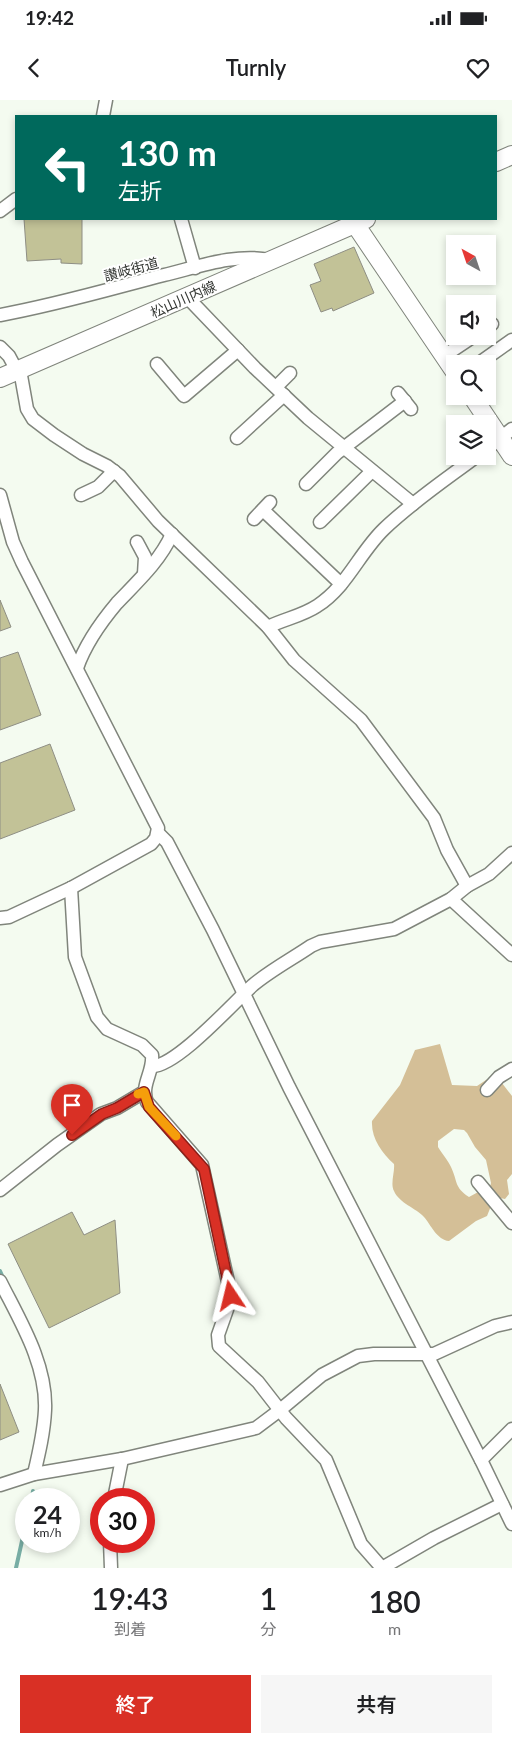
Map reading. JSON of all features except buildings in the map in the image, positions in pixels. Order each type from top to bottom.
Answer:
[{"type":"main road","points":[[497,162],[512,155]]},
{"type":"main road","points":[[361,221],[446,359]]},
{"type":"main road","name":"松山川内線","points":[[0,378],[188,298],[361,221]]},
{"type":"main road","points":[[478,405],[512,456]]},
{"type":"street","points":[[0,211],[15,200]]},
{"type":"street","points":[[182,220],[195,268]]},
{"type":"street","name":"讃岐街道","points":[[0,315],[239,259],[256,258],[270,260]]},
{"type":"street","points":[[188,298],[280,391],[344,448],[413,504]]},
{"type":"street","points":[[491,355],[512,340]]},
{"type":"street","points":[[444,356],[460,345]]},
{"type":"street","points":[[0,347],[9,356],[18,370],[27,408],[33,419],[83,454],[114,472],[171,535],[268,627],[294,660],[361,720],[434,818],[447,850],[467,886]]},
{"type":"street","points":[[157,364],[184,396],[238,350]]},
{"type":"street","points":[[237,438],[280,391],[290,373]]},
{"type":"street","points":[[306,484],[344,448],[405,401]]},
{"type":"street","points":[[268,627],[306,613],[318,606],[351,574],[377,537],[413,504],[464,465]]},
{"type":"street","points":[[320,522],[372,471]]},
{"type":"street","points":[[81,495],[98,487],[114,472]]},
{"type":"street","points":[[0,495],[13,542],[158,824],[158,833],[151,844],[71,888],[9,917],[0,918]]},
{"type":"street","points":[[262,510],[341,584]]},
{"type":"street","points":[[77,668],[81,657],[105,619],[144,574],[171,535]]},
{"type":"street","points":[[137,542],[145,557],[144,574]]},
{"type":"street","points":[[158,833],[168,842],[512,1524]]},
{"type":"street","points":[[152,1066],[167,1062],[212,1025],[263,977],[311,946],[320,942],[394,929],[451,899],[467,886],[489,874],[512,853]]},
{"type":"street","points":[[71,888],[76,957],[97,1017],[107,1029],[148,1050],[152,1055],[152,1066],[144,1092],[149,1107],[204,1169],[230,1291],[230,1301],[218,1335],[219,1346],[258,1382],[280,1410],[326,1460],[361,1544],[382,1568],[434,1538],[502,1504]]},
{"type":"street","points":[[451,899],[512,955]]},
{"type":"street","points":[[487,1090],[499,1077],[512,1069]]},
{"type":"street","points":[[0,1190],[57,1145],[102,1114],[117,1108],[144,1092]]},
{"type":"street","points":[[478,1182],[512,1223]]},
{"type":"street","points":[[0,1281],[31,1344],[42,1377],[45,1408],[42,1442],[34,1474]]},
{"type":"street","points":[[0,1485],[34,1474],[122,1459],[256,1428],[322,1375],[358,1356],[374,1354],[434,1354],[496,1326],[512,1322]]},
{"type":"street","points":[[481,1460],[512,1429]]},
{"type":"street","points":[[116,1488],[122,1459]]},
{"type":"street","points":[[110,1553],[111,1568]]},
{"type":"shaded area","points":[[440,1044],[452,1085],[477,1086],[495,1074],[512,1096],[512,1174],[507,1180],[509,1194],[505,1199],[500,1198],[490,1187],[491,1183],[486,1160],[464,1130],[454,1129],[438,1141],[438,1147],[450,1164],[461,1190],[469,1197],[480,1191],[491,1206],[487,1216],[476,1221],[449,1241],[441,1238],[424,1217],[396,1195],[392,1185],[394,1164],[378,1145],[372,1127],[372,1121],[400,1085],[415,1050]]},
{"type":"waterway","points":[[0,1271],[4,1280]]},
{"type":"waterway","points":[[16,1568],[19,1553]]},
{"type":"slow traffic","points":[[138,1094],[144,1092],[149,1107],[176,1136]]},
{"type":"route","points":[[72,1135],[102,1114],[112,1111],[137,1094],[144,1092],[149,1107],[204,1169],[231,1296]]}]
